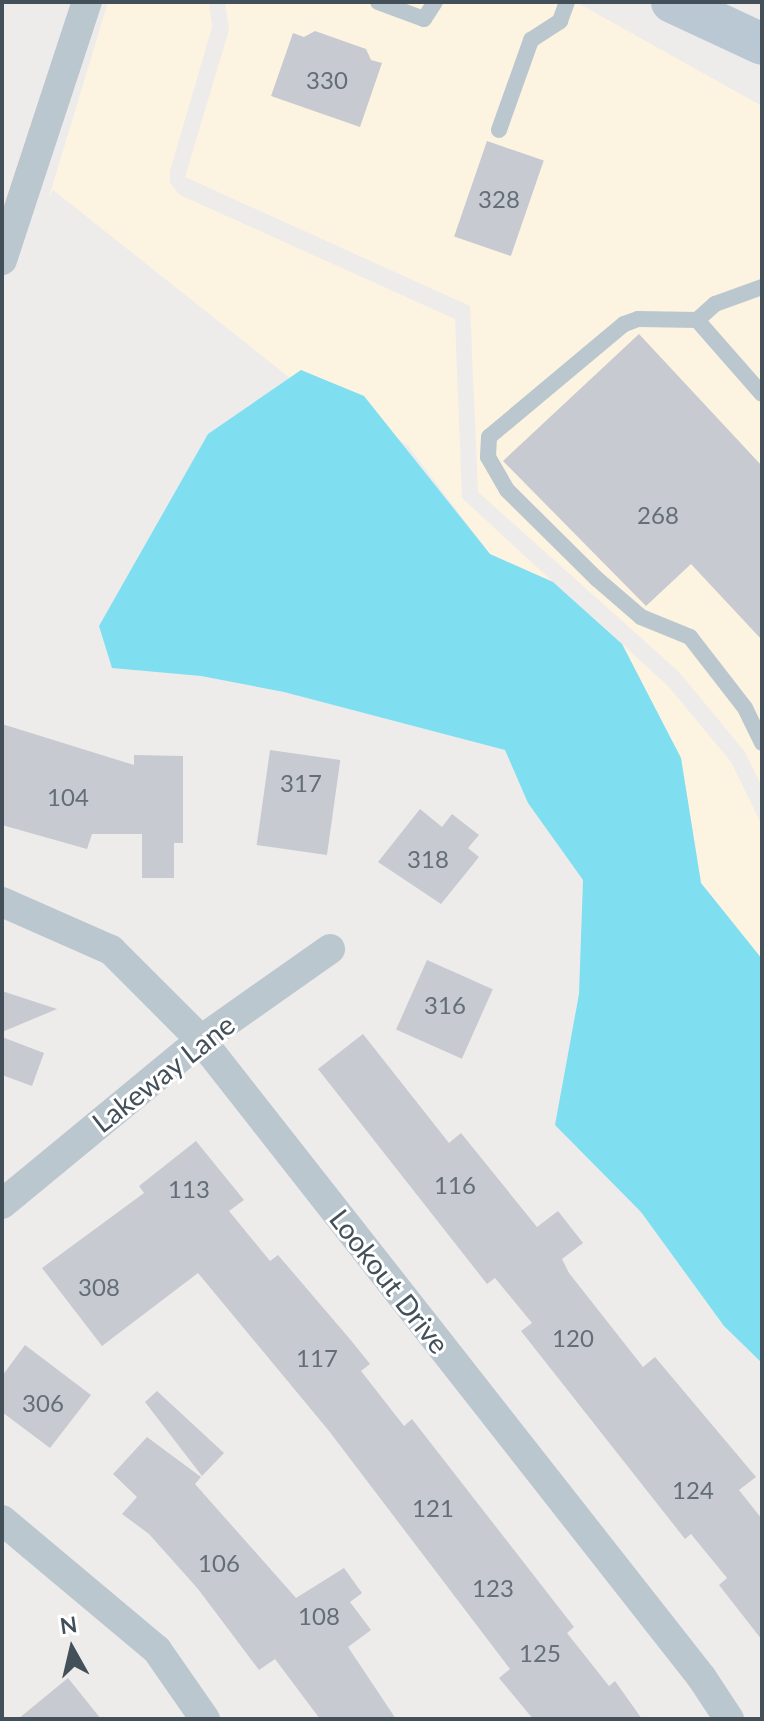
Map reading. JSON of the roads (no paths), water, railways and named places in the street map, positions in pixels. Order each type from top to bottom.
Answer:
[{"type":"main road","points":[[672,2],[762,44]]},
{"type":"street","points":[[2,260],[87,2]]},
{"type":"street","name":"Lookout Drive","points":[[2,902],[111,950],[201,1040],[692,1666],[729,1719]]},
{"type":"street","name":"Lakeway Lane","points":[[2,1204],[201,1040],[330,949]]},
{"type":"street","points":[[2,1520],[157,1650],[205,1719]]},
{"type":"lane","points":[[378,2],[424,19],[435,2]]},
{"type":"lane","points":[[499,130],[531,40],[560,21],[567,2]]},
{"type":"lane","points":[[762,287],[715,304],[697,320],[638,319],[624,324],[489,437],[488,457],[507,490],[597,579],[641,617],[690,637],[745,708],[762,743]]},
{"type":"lane","points":[[697,320],[762,394]]},
{"type":"water","points":[[301,370],[364,396],[490,554],[553,582],[622,644],[681,758],[701,883],[762,959],[762,1363],[724,1326],[641,1212],[555,1125],[579,994],[583,880],[528,803],[505,750],[284,692],[201,676],[112,668],[99,626],[208,434]]}]
